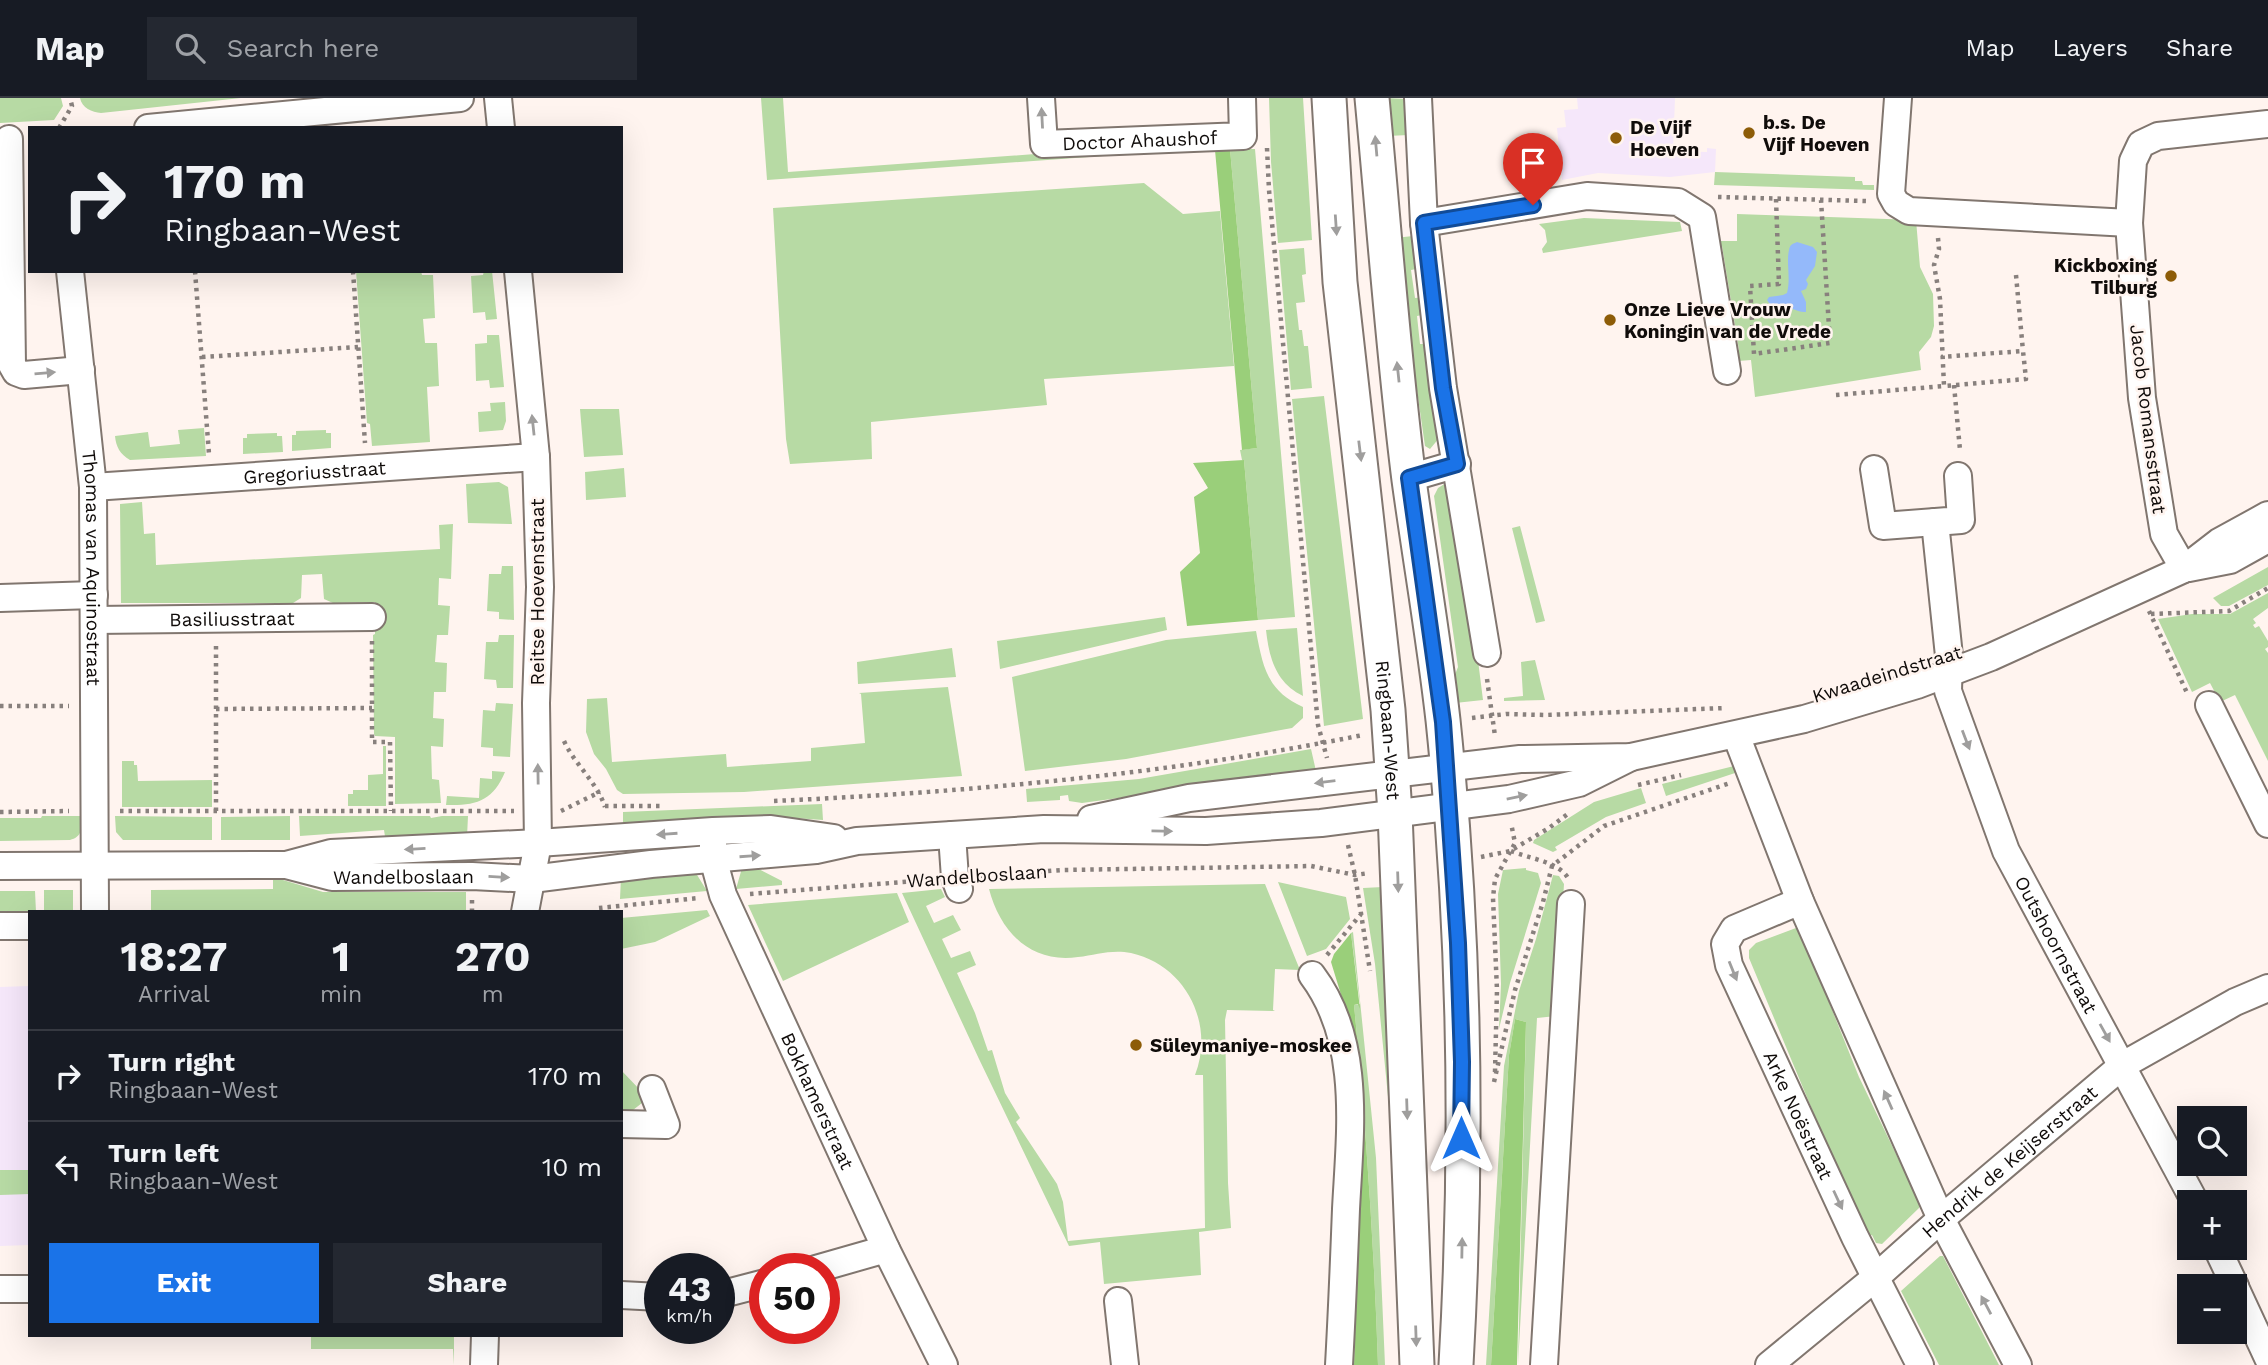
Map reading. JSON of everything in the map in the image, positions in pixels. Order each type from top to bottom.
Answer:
[{"type":"main road","name":"Ringbaan-West","points":[[1329,98],[1340,282],[1385,682],[1395,813],[1416,1365]]},
{"type":"main road","points":[[1372,98],[1409,478],[1435,659],[1458,932],[1463,1245],[1456,1365]]},
{"type":"street","points":[[169,126],[460,98]]},
{"type":"street","points":[[498,98],[501,126]]},
{"type":"street","name":"Doctor Ahaushof","points":[[1041,98],[1044,145],[1243,136],[1241,98]]},
{"type":"street","points":[[1418,98],[1424,223],[1443,388],[1487,653]]},
{"type":"street","points":[[1898,98],[1891,194],[1896,203],[1909,211],[2129,223]]},
{"type":"street","name":"Jacob Romansstraat","points":[[2184,569],[2164,534],[2142,398],[2129,223],[2133,161],[2141,144],[2158,136],[2268,124]]},
{"type":"street","points":[[13,139],[12,365],[16,372],[24,375],[81,370]]},
{"type":"street","points":[[1424,223],[1587,197],[1678,202],[1702,217],[1727,371]]},
{"type":"street","name":"Thomas van Aquinostraat","points":[[75,273],[81,370],[93,487],[95,866]]},
{"type":"street","name":"Reitse Hoevenstraat","points":[[518,273],[537,457],[540,587],[536,703],[538,843],[525,910]]},
{"type":"street","name":"Gregoriusstraat","points":[[93,487],[537,457]]},
{"type":"street","points":[[1409,478],[1457,464]]},
{"type":"street","points":[[1874,469],[1884,526],[1962,520],[1958,476]]},
{"type":"street","name":"Kwaadeindstraat","points":[[1392,775],[1520,759],[1631,757],[1804,719],[1948,675],[2145,602],[2219,542],[2268,515]]},
{"type":"street","name":"Outshoornstraat","points":[[1935,522],[1949,656],[1948,691],[2006,851],[2190,1190]]},
{"type":"street","name":"Kwaadeindstraat","points":[[2184,569],[2230,560],[2268,539]]},
{"type":"street","name":"Basiliusstraat","points":[[0,598],[94,608],[372,617]]},
{"type":"street","points":[[2209,705],[2268,824]]},
{"type":"street","points":[[1736,735],[1800,901],[1941,1219],[2018,1365]]},
{"type":"street","name":"Kwaadeindstraat","points":[[1395,813],[1509,799],[1579,783],[1631,757]]},
{"type":"street","name":"Wandelboslaan","points":[[1044,829],[1189,798],[1392,775]]},
{"type":"street","name":"Wandelboslaan","points":[[286,865],[332,877],[472,876],[532,879],[651,864],[816,850],[857,841],[1044,829],[1206,831],[1328,822],[1395,813]]},
{"type":"street","name":"Wandelboslaan","points":[[0,866],[286,865],[331,853],[771,829],[857,841]]},
{"type":"street","name":"Bokhamerstraat","points":[[713,831],[713,858],[723,895],[886,1250],[944,1365]]},
{"type":"street","points":[[952,835],[957,883]]},
{"type":"street","points":[[95,866],[95,910]]},
{"type":"street","name":"Arke Noëstraat","points":[[1800,901],[1734,929],[1725,944],[1729,965],[1875,1278],[1920,1365]]},
{"type":"street","points":[[1544,1365],[1571,905]]},
{"type":"street","points":[[0,926],[28,926]]},
{"type":"street","points":[[1312,975],[1326,994],[1337,1021],[1348,1073],[1349,1140],[1339,1365]]},
{"type":"street","name":"Hendrik de Keijserstraat","points":[[1769,1365],[1875,1278],[2123,1065],[2235,1002],[2268,988]]},
{"type":"street","points":[[623,1124],[666,1125],[652,1089]]},
{"type":"street","points":[[840,1262],[886,1250]]},
{"type":"street","points":[[0,1289],[28,1289]]},
{"type":"street","points":[[623,1296],[644,1297]]},
{"type":"street","points":[[1118,1301],[1125,1365]]},
{"type":"street","points":[[2247,1312],[2268,1358]]},
{"type":"street","points":[[484,1365],[485,1337]]},
{"type":"path","points":[[61,126],[72,106],[70,98]]},
{"type":"path","points":[[773,802],[1075,780],[1175,768],[1324,743],[1318,725],[1266,142]]},
{"type":"path","points":[[1693,210],[1707,197],[1867,201],[1891,194]]},
{"type":"path","points":[[1776,199],[1779,284],[1750,286],[1754,354],[1830,343],[1821,200]]},
{"type":"path","points":[[1937,213],[1939,249],[1934,265],[1940,299],[1944,386]]},
{"type":"path","points":[[195,273],[211,479]]},
{"type":"path","points":[[354,273],[367,469]]},
{"type":"path","points":[[1836,396],[2026,379],[2016,275]]},
{"type":"path","points":[[202,357],[358,346]]},
{"type":"path","points":[[1941,357],[2023,351]]},
{"type":"path","points":[[1954,385],[1962,472],[1958,476]]},
{"type":"path","points":[[2145,602],[2229,611],[2268,588]]},
{"type":"path","points":[[2145,602],[2189,699],[2203,693],[2209,705]]},
{"type":"path","points":[[372,617],[372,742],[390,742],[391,811]]},
{"type":"path","points":[[216,636],[216,811]]},
{"type":"path","points":[[1487,653],[1490,716],[1500,761]]},
{"type":"path","points":[[0,706],[94,706]]},
{"type":"path","points":[[216,709],[372,708]]},
{"type":"path","points":[[1490,716],[1731,708]]},
{"type":"path","points":[[1636,785],[1683,775]]},
{"type":"path","points":[[600,792],[605,807],[666,806]]},
{"type":"path","points":[[1494,1082],[1497,990],[1493,898],[1495,879],[1515,843],[1509,799]]},
{"type":"path","points":[[1510,851],[1549,828],[1575,808]]},
{"type":"path","points":[[0,812],[472,811]]},
{"type":"path","points":[[1510,851],[1552,866]]},
{"type":"path","name":"Wandelboslaan","points":[[599,908],[723,895],[957,883],[1062,870],[1311,866],[1355,875],[1361,914],[1312,975]]},
{"type":"shaded area","name":"De Vijf Hoeven","points":[[1577,98],[1675,98],[1673,151],[1707,152],[1707,148],[1716,149],[1715,172],[1670,177],[1598,173],[1562,180],[1557,128],[1566,127],[1564,110],[1578,109]]},
{"type":"shaded area","points":[[28,986],[28,1245],[0,1246],[0,987]]},
{"type":"green space","points":[[0,98],[61,98],[63,106],[54,120],[0,123]]},
{"type":"green space","points":[[80,98],[241,98],[101,113],[88,109]]},
{"type":"green space","points":[[761,98],[783,98],[788,172],[1035,154],[1038,158],[1215,146],[767,180]]},
{"type":"green space","points":[[1269,98],[1303,98],[1312,240],[1278,243]]},
{"type":"green space","points":[[1385,98],[1407,99],[1409,135],[1387,136]]},
{"type":"green space","points":[[1230,149],[1255,149],[1295,617],[1258,620],[1244,460],[1240,450],[1257,448]]},
{"type":"green space","points":[[1230,149],[1257,448],[1242,450],[1215,150]]},
{"type":"green space","points":[[1407,161],[1411,161],[1422,268],[1411,270],[1415,298],[1425,297],[1427,314],[1417,316],[1420,344],[1431,344],[1440,437],[1430,449],[1425,446],[1395,238],[1413,236]]},
{"type":"green space","points":[[1715,172],[1855,177],[1855,181],[1862,181],[1863,185],[1874,185],[1874,190],[1714,185]]},
{"type":"green space","points":[[1144,183],[1183,214],[1220,211],[1234,366],[1044,379],[1047,405],[871,422],[872,459],[790,464],[786,439],[773,208]]},
{"type":"green space","points":[[1737,214],[1916,220],[1920,267],[1933,294],[1934,326],[1931,337],[1919,352],[1921,370],[1755,397],[1751,360],[1738,361],[1734,351],[1739,350],[1722,246],[1716,246],[1715,241],[1737,241]]},
{"type":"green space","points":[[1584,218],[1680,222],[1682,231],[1543,253],[1542,249],[1547,242],[1545,230],[1539,224]]},
{"type":"green space","points":[[1304,248],[1306,274],[1302,275],[1305,302],[1296,303],[1299,330],[1302,330],[1304,346],[1308,346],[1312,388],[1291,390],[1279,250]]},
{"type":"green space","points":[[356,273],[433,275],[435,318],[423,319],[425,343],[437,343],[439,386],[427,387],[430,442],[372,446],[370,424],[367,423]]},
{"type":"green space","points":[[492,273],[497,319],[486,320],[485,312],[473,313],[471,276]]},
{"type":"green space","points":[[487,335],[499,335],[504,387],[490,388],[489,380],[476,381],[475,344],[487,343]]},
{"type":"green space","points":[[1324,396],[1363,719],[1324,726],[1292,399]]},
{"type":"green space","points":[[505,402],[506,421],[503,430],[479,432],[478,412],[491,411],[490,403]]},
{"type":"green space","points":[[580,409],[619,409],[623,455],[584,457]]},
{"type":"green space","points":[[204,428],[206,456],[130,460],[116,444],[115,436],[148,432],[150,447],[180,444],[178,430]]},
{"type":"green space","points":[[326,430],[326,433],[331,433],[331,448],[292,451],[292,435],[296,435],[296,431]]},
{"type":"green space","points":[[277,433],[277,436],[282,436],[283,452],[243,454],[243,438],[247,438],[247,434]]},
{"type":"green space","points":[[1244,460],[1258,620],[1187,626],[1180,572],[1200,553],[1194,497],[1208,488],[1193,463]]},
{"type":"green space","points":[[624,468],[626,497],[586,500],[585,472]]},
{"type":"green space","points":[[499,482],[508,487],[512,524],[468,523],[466,484]]},
{"type":"green space","points":[[1446,483],[1468,581],[1483,700],[1455,703],[1452,682],[1458,667],[1434,496],[1438,488]]},
{"type":"green space","points":[[142,502],[144,534],[155,533],[156,565],[440,549],[439,525],[453,524],[451,579],[439,578],[438,605],[450,606],[448,635],[437,635],[435,662],[447,663],[446,692],[434,692],[433,718],[444,719],[443,747],[431,746],[432,779],[439,780],[441,803],[395,804],[395,737],[374,734],[375,602],[333,603],[324,599],[322,574],[302,575],[301,598],[293,603],[121,603],[120,504]]},
{"type":"green space","points":[[1520,526],[1545,621],[1536,623],[1512,528]]},
{"type":"green space","points":[[502,566],[513,566],[514,620],[499,619],[499,612],[487,611],[489,574],[501,574]]},
{"type":"green space","points":[[2268,567],[2268,585],[2229,606],[2221,606],[2213,598]]},
{"type":"green space","points":[[2268,593],[2268,608],[2253,619],[2256,623],[2253,625],[2255,628],[2259,626],[2268,641],[2268,647],[2265,649],[2268,653],[2268,761],[2235,695],[2220,702],[2210,683],[2192,692],[2158,619],[2192,614],[2230,614]]},
{"type":"green space","points":[[1165,617],[1167,630],[1000,669],[997,641]]},
{"type":"green space","points":[[1297,628],[1303,696],[1280,677],[1269,650],[1266,630]]},
{"type":"green space","points":[[1256,631],[1264,667],[1274,685],[1291,701],[1303,707],[1303,718],[1292,728],[1126,759],[1025,771],[1012,677],[1166,640]]},
{"type":"green space","points":[[499,635],[514,635],[513,688],[497,688],[496,680],[484,679],[486,642],[498,642]]},
{"type":"green space","points":[[952,648],[956,677],[858,684],[857,662]]},
{"type":"green space","points":[[1535,660],[1545,700],[1504,701],[1504,698],[1523,696],[1521,662]]},
{"type":"green space","points":[[948,687],[962,776],[744,792],[623,794],[617,790],[594,754],[586,732],[587,699],[607,698],[612,762],[726,754],[727,767],[811,761],[811,748],[865,743],[859,693]]},
{"type":"green space","points":[[496,703],[513,704],[510,757],[493,756],[493,748],[481,747],[483,710],[495,711]]},
{"type":"green space","points":[[383,746],[386,746],[386,806],[348,806],[348,794],[353,794],[353,790],[368,790],[368,775],[383,774]]},
{"type":"green space","points":[[1311,749],[1316,771],[1082,803],[1069,801],[1068,795],[1060,796],[1060,800],[1027,802],[1026,789],[1139,779]]},
{"type":"green space","points":[[122,761],[134,761],[134,765],[137,765],[138,781],[212,780],[212,807],[122,807]]},
{"type":"green space","points":[[1734,766],[1738,772],[1666,796],[1662,784]]},
{"type":"green space","points":[[492,771],[505,772],[489,795],[475,803],[446,805],[447,796],[479,798],[480,778],[492,779]]},
{"type":"green space","points":[[1641,788],[1646,803],[1606,817],[1555,847],[1557,850],[1553,852],[1533,843],[1594,802]]},
{"type":"green space","points":[[822,804],[823,820],[779,817],[623,827],[623,812]]},
{"type":"green space","points":[[82,816],[81,831],[77,837],[70,840],[0,841],[0,818]]},
{"type":"green space","points":[[115,816],[212,817],[212,840],[123,840],[116,832]]},
{"type":"green space","points":[[290,816],[290,840],[221,840],[221,817]]},
{"type":"green space","points":[[299,816],[468,816],[467,837],[386,843],[384,830],[300,836]]},
{"type":"green space","points":[[753,866],[782,881],[782,885],[736,889],[742,868]]},
{"type":"green space","points":[[1526,868],[1538,873],[1541,883],[1510,983],[1499,1029],[1501,984],[1498,894],[1503,870]]},
{"type":"green space","points":[[694,870],[707,891],[620,899],[621,877]]},
{"type":"green space","points":[[1553,875],[1559,876],[1564,884],[1556,1016],[1537,1018],[1518,1365],[1526,1022],[1515,1019],[1509,1055],[1491,1365],[1486,1365],[1504,1066],[1519,991]]},
{"type":"green space","points":[[273,877],[323,892],[466,892],[466,910],[151,910],[151,890],[273,889]]},
{"type":"green space","points":[[1278,882],[1346,897],[1350,919],[1326,949],[1307,956]]},
{"type":"green space","points":[[1265,884],[1300,970],[1275,969],[1275,1011],[1227,1010],[1225,1020],[1231,1228],[1199,1232],[1201,1275],[1104,1284],[1100,1242],[1069,1246],[902,893],[941,889],[945,897],[926,906],[934,923],[953,915],[961,930],[942,939],[951,958],[970,951],[976,965],[957,973],[988,1051],[992,1050],[1005,1093],[1020,1118],[1016,1122],[1057,1184],[1063,1202],[1068,1241],[1205,1228],[1203,1075],[1195,1075],[1200,1056],[1198,1017],[1181,983],[1150,960],[1131,953],[1117,952],[1061,958],[1032,950],[1009,931],[989,889]]},
{"type":"green space","points":[[1383,887],[1392,1107],[1389,1107],[1375,964],[1363,888]]},
{"type":"green space","points":[[44,890],[73,890],[73,910],[44,910]]},
{"type":"green space","points":[[0,891],[35,891],[36,910],[28,910],[28,915],[0,915]]},
{"type":"green space","points":[[897,893],[909,922],[783,981],[748,905]]},
{"type":"green space","points":[[707,910],[710,916],[655,942],[623,949],[623,918]]},
{"type":"green space","points":[[1796,928],[1800,930],[1859,1077],[1920,1204],[1882,1244],[1876,1243],[1872,1235],[1870,1236],[1841,1179],[1749,958],[1749,950],[1756,943]]},
{"type":"green space","points":[[1353,932],[1376,1158],[1385,1365],[1378,1365],[1369,1185],[1354,1005],[1360,1004]]},
{"type":"green space","points":[[1351,933],[1360,1009],[1358,1004],[1354,1005],[1369,1185],[1378,1365],[1354,1365],[1362,1106],[1350,1024],[1331,962]]},
{"type":"green space","points":[[1515,1019],[1526,1022],[1517,1365],[1491,1365],[1509,1055]]},
{"type":"green space","points":[[623,1072],[641,1091],[642,1103],[633,1110],[623,1111]]},
{"type":"green space","points":[[0,1170],[28,1170],[28,1194],[0,1195]]},
{"type":"green space","points":[[1943,1256],[1999,1365],[1939,1365],[1901,1291]]},
{"type":"green space","points":[[311,1337],[454,1337],[454,1365],[453,1349],[311,1349]]},
{"type":"water","points":[[1797,242],[1813,247],[1817,252],[1815,266],[1806,280],[1806,289],[1801,291],[1806,302],[1806,312],[1771,306],[1767,300],[1769,297],[1787,293],[1789,250],[1791,245]]},
{"type":"place","name":"b.s. De Vijf Hoeven","points":[[1749,133]]},
{"type":"place","name":"De Vijf Hoeven","points":[[1616,138]]},
{"type":"place","name":"Kickboxing Tilburg","points":[[2171,276]]},
{"type":"place","name":"Onze Lieve Vrouw Koningin van de Vrede","points":[[1610,320]]},
{"type":"place","name":"Süleymaniye-moskee","points":[[1136,1045]]},
{"type":"route","points":[[1461,1138],[1462,1062],[1458,943],[1443,722],[1409,478],[1457,464],[1443,388],[1424,223],[1533,205]]}]
